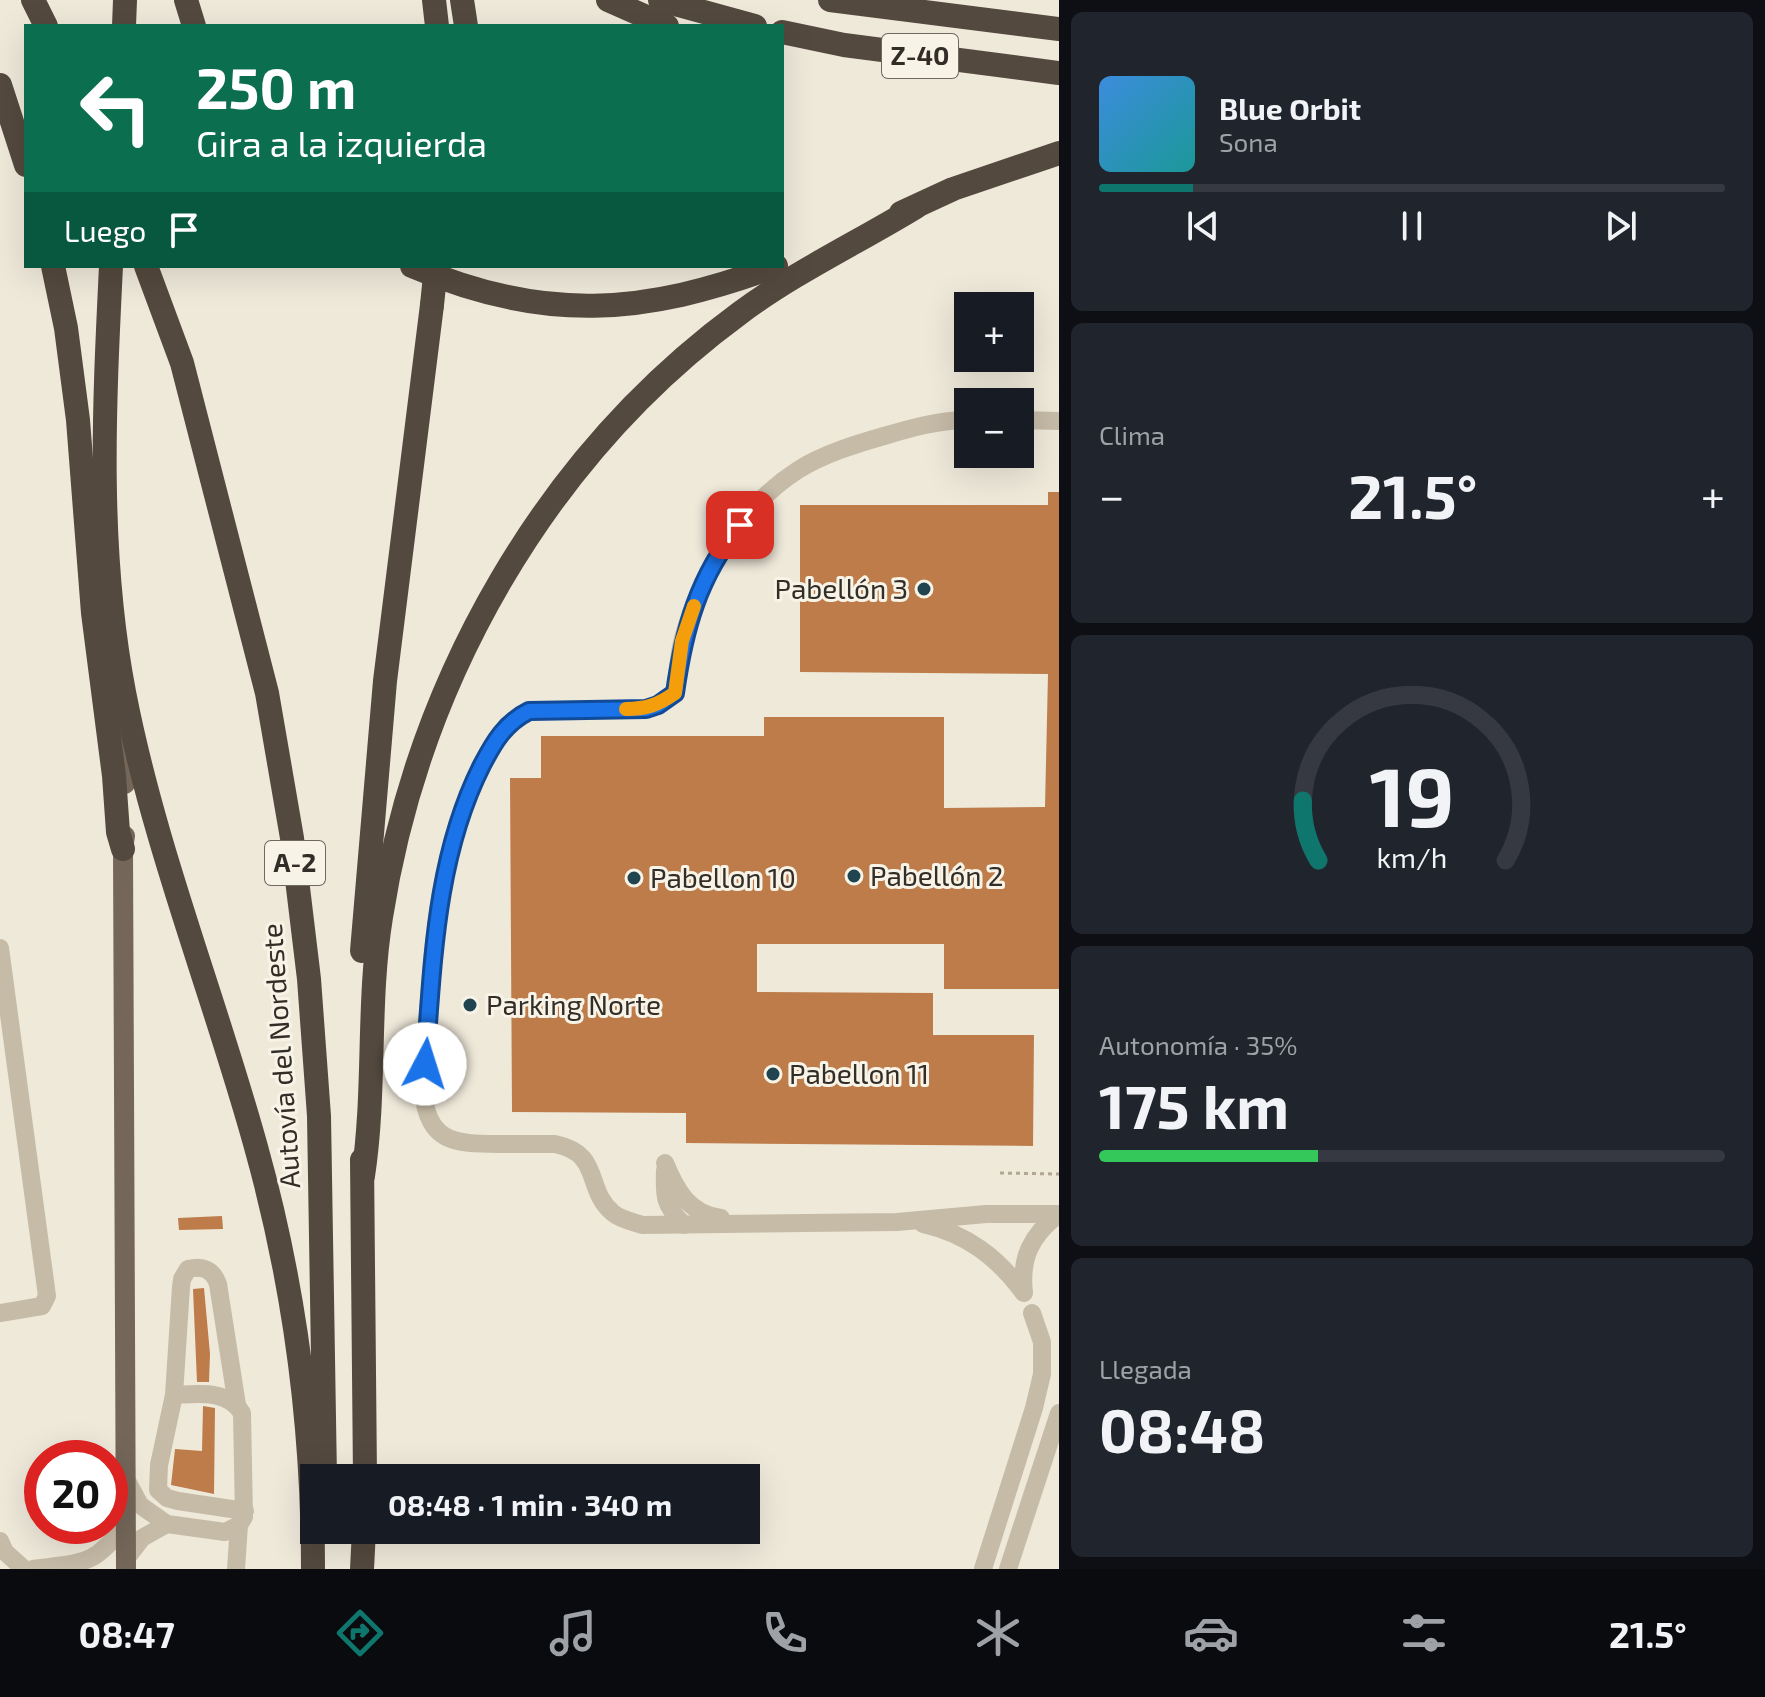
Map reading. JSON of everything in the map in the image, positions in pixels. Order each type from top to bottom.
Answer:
[{"type":"highway","points":[[33,0],[45,24]]},
{"type":"highway","points":[[124,24],[125,0]]},
{"type":"highway","points":[[186,0],[193,24]]},
{"type":"highway","points":[[434,0],[437,24]]},
{"type":"highway","points":[[462,0],[466,24]]},
{"type":"highway","points":[[608,0],[662,24]]},
{"type":"highway","points":[[660,0],[748,24]]},
{"type":"highway","name":"Z-40","points":[[830,0],[1059,29]]},
{"type":"highway","name":"Z-40","points":[[784,32],[873,49],[1059,73]]},
{"type":"highway","points":[[0,85],[24,159]]},
{"type":"highway","points":[[784,263],[966,184],[1059,153]]},
{"type":"highway","points":[[363,1176],[370,1131],[375,962],[400,823],[435,713],[467,641],[510,564],[558,492],[613,428],[673,368],[781,283],[916,207]]},
{"type":"highway","points":[[53,268],[66,328],[78,420],[93,613],[118,832],[123,849]]},
{"type":"highway","points":[[111,268],[104,487],[110,587],[124,692],[145,780],[257,1148],[277,1235],[304,1408],[311,1490],[313,1569]]},
{"type":"highway","name":"Autovía del Nordeste","points":[[147,268],[182,363],[267,693],[292,838],[309,979],[319,1116],[325,1464]]},
{"type":"highway","points":[[417,268],[458,284],[527,302],[618,306],[706,291],[770,268]]},
{"type":"highway","name":"A-2","points":[[365,1464],[359,1010],[367,864],[385,681],[436,268]]},
{"type":"highway","points":[[325,1544],[325,1569]]},
{"type":"highway","points":[[362,1569],[363,1544]]},
{"type":"main road","points":[[124,692],[126,1440]]},
{"type":"lane","points":[[1034,420],[1059,421]]},
{"type":"lane","points":[[954,422],[920,426],[858,443],[799,469],[753,508],[726,542],[700,588],[682,641],[675,693],[658,705],[646,709],[529,711],[513,719],[500,733],[469,791],[448,860],[435,926],[423,1092],[425,1113],[436,1130],[450,1140],[468,1144],[555,1144],[581,1154],[589,1165],[603,1202],[614,1214],[642,1225],[897,1222],[924,1224],[962,1237],[982,1248],[1006,1270],[1023,1292],[1042,1342],[1042,1374],[1034,1408],[983,1569]]},
{"type":"lane","points":[[0,948],[47,1296],[42,1306],[0,1313]]},
{"type":"lane","points":[[684,1225],[664,1199],[665,1160],[675,1189],[695,1209],[714,1217],[755,1223]]},
{"type":"lane","points":[[626,1220],[648,1214],[664,1199]]},
{"type":"lane","points":[[897,1222],[986,1214],[1059,1214]]},
{"type":"lane","points":[[1023,1292],[1022,1269],[1028,1247],[1040,1228],[1059,1214]]},
{"type":"lane","points":[[236,1569],[242,1518],[243,1418],[237,1405],[218,1284],[210,1270],[202,1267],[188,1269],[182,1279],[174,1395],[159,1465],[158,1490],[167,1498],[242,1518]]},
{"type":"lane","points":[[1032,1313],[1048,1331],[1059,1337]]},
{"type":"lane","points":[[174,1395],[211,1394],[237,1405]]},
{"type":"lane","points":[[1008,1569],[1059,1413]]},
{"type":"lane","points":[[128,1483],[140,1505],[167,1524],[225,1532],[242,1518]]},
{"type":"lane","points":[[126,1564],[142,1538],[167,1524]]},
{"type":"lane","points":[[0,1541],[5,1552],[24,1569]]},
{"type":"lane","points":[[33,1569],[97,1565],[110,1544]]},
{"type":"path","points":[[1000,1173],[1059,1174]]},
{"type":"building","points":[[1048,492],[1059,492],[1059,989],[944,989],[944,944],[757,944],[757,992],[933,993],[933,1035],[1034,1035],[1033,1146],[686,1143],[686,1113],[512,1112],[510,778],[541,778],[541,736],[764,736],[764,717],[944,717],[944,808],[1045,807],[1048,674],[800,672],[800,505],[1048,505]]},
{"type":"building","points":[[222,1216],[223,1229],[179,1230],[178,1218]]},
{"type":"building","points":[[204,1288],[210,1354],[209,1382],[197,1382],[193,1289]]},
{"type":"building","points":[[203,1406],[215,1408],[214,1494],[171,1485],[175,1449],[202,1451]]},
{"type":"slow traffic","points":[[626,709],[646,709],[675,693],[682,641],[694,606]]},
{"type":"place","name":"Pabellón 3","points":[[924,589]]},
{"type":"place","name":"Pabellón 2","points":[[854,876]]},
{"type":"place","name":"Pabellon 10","points":[[634,878]]},
{"type":"place","name":"Parking Norte","points":[[470,1005]]},
{"type":"place","name":"Pabellon 11","points":[[773,1074]]},
{"type":"route","points":[[425,1064],[435,926],[445,876],[469,791],[487,755],[513,719],[529,711],[646,709],[675,693],[682,641],[700,588],[726,542],[740,525]]}]
